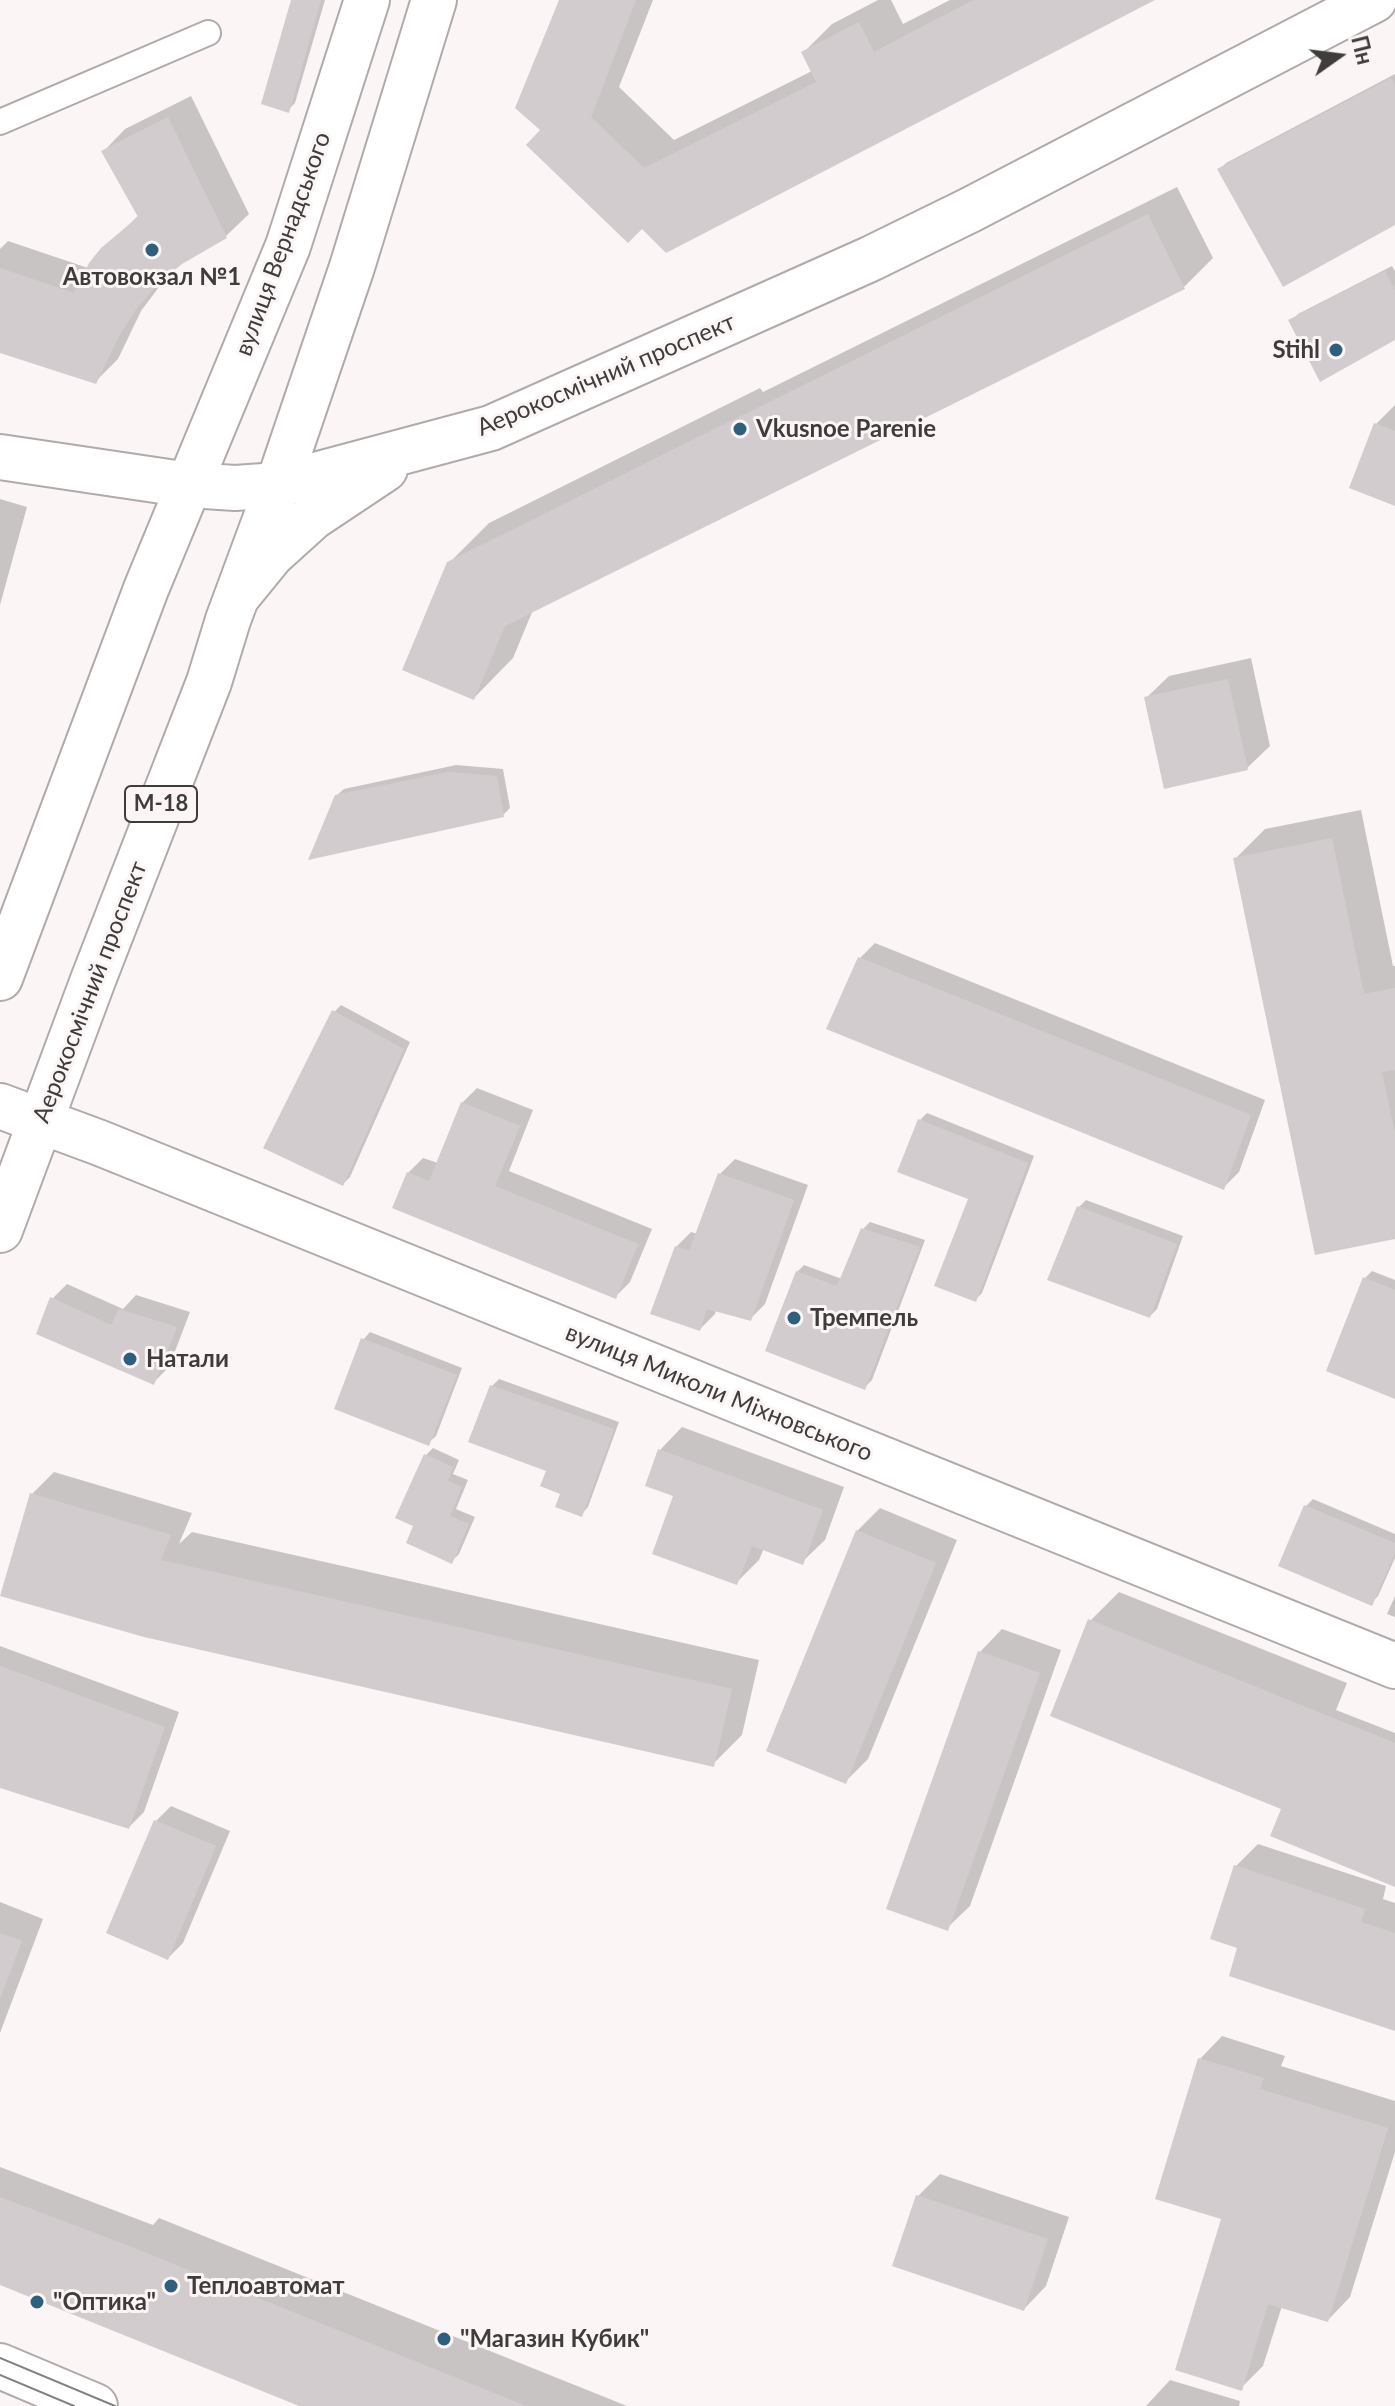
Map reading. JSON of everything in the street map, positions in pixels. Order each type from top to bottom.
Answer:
[{"type":"main road","name":"вулиця Вернадського","points":[[189,485],[288,246],[367,0]]},
{"type":"main road","name":"М-18","points":[[278,485],[352,267],[434,0]]},
{"type":"main road","name":"Аерокосмічний проспект","points":[[0,1230],[209,682],[228,620],[278,485],[491,428],[870,259],[1374,0]]},
{"type":"main road","points":[[240,593],[271,555],[313,517],[418,448]]},
{"type":"main road","points":[[0,457],[189,485],[235,488],[278,485]]},
{"type":"main road","points":[[0,978],[146,589],[189,485]]},
{"type":"main road","name":"вулиця Миколи Міхновського","points":[[0,1106],[1395,1666]]},
{"type":"main road","points":[[0,2366],[95,2406]]},
{"type":"lane","points":[[0,122],[208,33]]},
{"type":"building","points":[[291,0],[321,0],[289,113],[261,104]]},
{"type":"building","points":[[559,0],[636,0],[591,117],[644,168],[816,82],[801,52],[859,22],[874,52],[973,0],[1155,0],[666,253],[642,229],[628,243],[526,145],[540,130],[515,108]]},
{"type":"building","points":[[1391,78],[1395,85],[1395,225],[1283,287],[1217,169]]},
{"type":"building","name":"Автовокзал №1","points":[[168,117],[227,238],[182,264],[157,285],[119,336],[96,384],[0,353],[0,268],[74,293],[89,263],[101,248],[138,217],[101,151]]},
{"type":"building","points":[[1148,214],[1185,289],[505,626],[474,700],[402,670],[447,562]]},
{"type":"building","points":[[1385,271],[1395,291],[1395,340],[1320,382],[1288,320]]},
{"type":"building","points":[[1374,423],[1395,431],[1395,506],[1349,488]]},
{"type":"building","points":[[1228,679],[1248,770],[1164,789],[1144,697]]},
{"type":"building","points":[[448,772],[497,776],[504,817],[308,860],[335,795]]},
{"type":"building","points":[[1332,838],[1364,994],[1395,988],[1395,1070],[1382,1072],[1395,1134],[1395,1239],[1315,1255],[1233,858]]},
{"type":"building","points":[[858,957],[1251,1115],[1224,1190],[826,1029]]},
{"type":"building","points":[[332,1010],[404,1049],[343,1186],[263,1148]]},
{"type":"building","points":[[461,1102],[520,1126],[495,1186],[638,1244],[616,1299],[392,1208],[407,1172],[429,1181]]},
{"type":"building","points":[[918,1119],[1028,1163],[976,1302],[934,1286],[968,1199],[897,1172]]},
{"type":"building","points":[[718,1173],[794,1200],[751,1321],[707,1309],[700,1331],[650,1314],[675,1246],[689,1251]]},
{"type":"building","points":[[1077,1206],[1177,1244],[1150,1318],[1047,1280]]},
{"type":"building","points":[[861,1228],[920,1247],[865,1390],[765,1351],[796,1271],[837,1286]]},
{"type":"building","points":[[1363,1277],[1395,1290],[1395,1399],[1326,1371]]},
{"type":"building","name":"Натали","points":[[50,1297],[111,1325],[119,1309],[177,1327],[154,1385],[36,1334]]},
{"type":"building","points":[[361,1338],[457,1375],[429,1446],[334,1409]]},
{"type":"building","points":[[490,1385],[614,1429],[582,1517],[555,1507],[560,1494],[540,1486],[546,1471],[468,1442]]},
{"type":"building","points":[[658,1449],[823,1510],[803,1565],[752,1546],[737,1585],[652,1554],[673,1496],[645,1486]]},
{"type":"building","points":[[424,1454],[453,1467],[448,1481],[462,1487],[450,1516],[469,1524],[452,1564],[406,1543],[413,1526],[395,1518]]},
{"type":"building","points":[[30,1493],[171,1535],[161,1560],[732,1689],[714,1767],[144,1637],[0,1596]]},
{"type":"building","points":[[1304,1505],[1395,1543],[1395,1553],[1372,1606],[1278,1566]]},
{"type":"building","points":[[856,1530],[936,1563],[846,1784],[766,1751]]},
{"type":"building","points":[[1088,1619],[1395,1743],[1395,1887],[1270,1836],[1281,1809],[1050,1716]]},
{"type":"building","points":[[978,1651],[1040,1673],[948,1931],[886,1909]]},
{"type":"building","points":[[0,1666],[165,1727],[129,1829],[0,1788]]},
{"type":"building","points":[[154,1820],[216,1846],[168,1960],[106,1933]]},
{"type":"building","points":[[1234,1865],[1365,1909],[1361,1922],[1395,1933],[1395,2031],[1229,1976],[1237,1948],[1210,1939]]},
{"type":"building","points":[[0,1933],[22,1941],[0,1999]]},
{"type":"building","points":[[1198,2058],[1264,2078],[1260,2089],[1388,2128],[1328,2322],[1268,2304],[1242,2391],[1175,2370],[1221,2219],[1155,2199]]},
{"type":"building","points":[[916,2195],[1048,2239],[1024,2311],[892,2266]]},
{"type":"building","name":"Теплоавтомат","points":[[0,2197],[526,2406],[299,2406],[0,2285]]},
{"type":"tram line","points":[[0,2358],[115,2406]]},
{"type":"tram line","points":[[0,2375],[74,2406]]},
{"type":"place","name":"Автовокзал №1","points":[[152,250]]},
{"type":"place","name":"Stihl","points":[[1336,350]]},
{"type":"place","name":"Vkusnoe Parenie","points":[[740,429]]},
{"type":"place","name":"Тремпель","points":[[794,1318]]},
{"type":"place","name":"Натали","points":[[130,1359]]},
{"type":"place","name":"Теплоавтомат","points":[[171,2286]]},
{"type":"place","name":"\"Оптика\"","points":[[37,2302]]},
{"type":"place","name":"\"Магазин Кубик\"","points":[[444,2339]]}]
